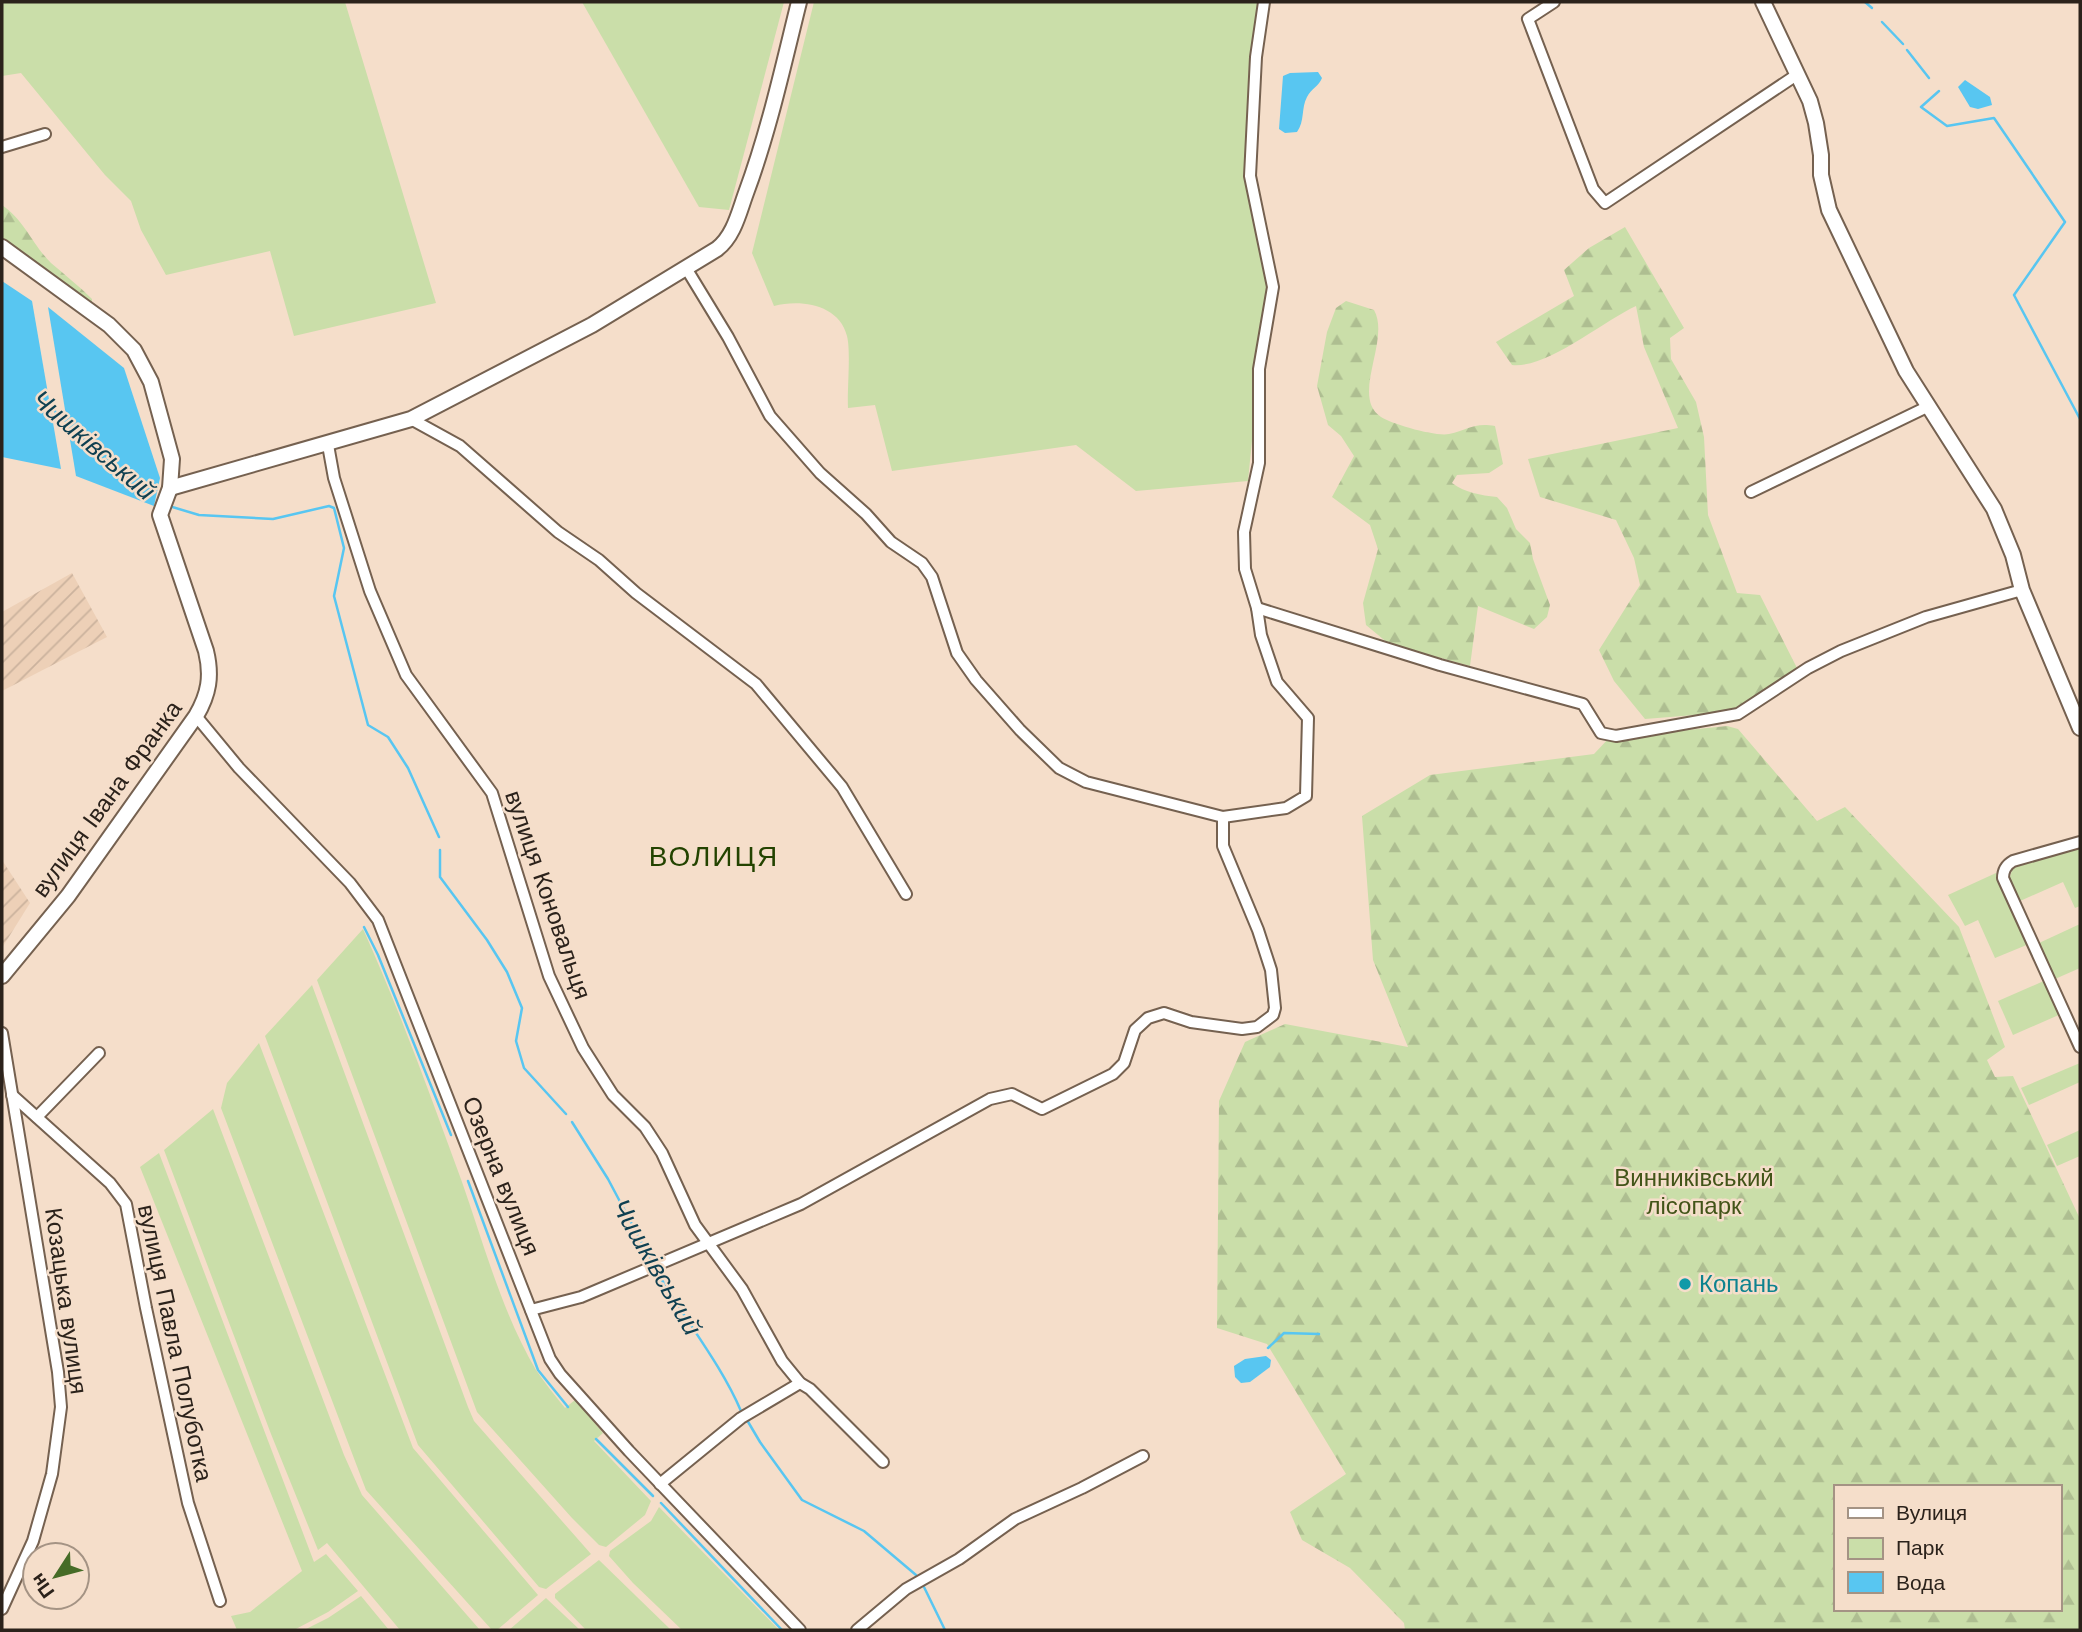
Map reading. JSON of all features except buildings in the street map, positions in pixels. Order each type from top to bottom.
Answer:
[{"type":"street","points":[[166,502],[328,444],[411,419],[592,325],[724,244],[735,224],[758,160],[799,2]]},
{"type":"street","points":[[687,268],[770,416],[820,473],[866,514],[891,542],[922,563],[932,577],[957,653],[976,680],[1020,730],[1059,768],[1073,777],[1149,800],[1223,817],[1286,808],[1306,796],[1308,718],[1277,682],[1261,635],[1257,608],[1245,569],[1244,532],[1259,463],[1259,369],[1273,287],[1250,176],[1256,57],[1264,2]]},
{"type":"street","points":[[1554,2],[1528,19],[1593,189],[1605,203],[1798,74]]},
{"type":"street","points":[[1763,2],[1798,74],[1816,122],[1821,175],[1829,210],[1906,371],[1994,509],[2013,555],[2022,590],[2080,728]]},
{"type":"street","points":[[2,147],[46,135]]},
{"type":"street","name":"вулиця Івана Франка","points":[[2,247],[109,325],[134,350],[151,382],[172,459],[166,502],[210,671],[208,691],[196,716],[68,896],[2,976]]},
{"type":"street","points":[[1751,492],[1927,407]]},
{"type":"street","points":[[411,419],[460,446],[558,531],[599,560],[636,593],[756,684],[842,787],[906,894]]},
{"type":"street","name":"вулиця Коновальця","points":[[328,444],[334,478],[370,592],[406,675],[492,793],[549,976],[583,1048],[613,1094],[651,1136],[662,1153],[695,1225],[742,1289],[782,1361],[800,1384],[810,1389],[883,1462]]},
{"type":"street","points":[[1257,608],[1440,665],[1583,704],[1601,733],[1616,736],[1738,714],[1808,668],[1841,651],[1926,617],[2022,590]]},
{"type":"street","name":"Озерна вулиця","points":[[196,716],[239,768],[350,883],[378,919],[550,1359],[560,1374],[660,1484],[800,1630]]},
{"type":"street","points":[[531,1310],[582,1297],[801,1204],[990,1099],[1012,1094],[1042,1109],[1113,1074],[1124,1063],[1135,1030],[1148,1018],[1164,1013],[1191,1022],[1242,1029],[1256,1027],[1267,1021],[1275,1008],[1271,970],[1258,930],[1223,846],[1223,817]]},
{"type":"street","points":[[2080,842],[2013,861],[2005,868],[2003,878],[2080,1047]]},
{"type":"street","name":"Козацька вулиця","points":[[2,1033],[58,1372],[61,1408],[52,1474],[33,1541],[2,1609]]},
{"type":"street","points":[[37,1117],[99,1053]]},
{"type":"street","name":"вулиця Павла Полуботка","points":[[12,1095],[110,1183],[126,1204],[145,1308],[188,1503],[220,1601]]},
{"type":"street","points":[[660,1484],[741,1418],[800,1384]]},
{"type":"street","points":[[857,1630],[906,1589],[959,1559],[1015,1519],[1143,1456]]},
{"type":"shaded area","points":[[72,573],[107,637],[2,691],[2,612]]},
{"type":"shaded area","points":[[2,860],[30,903],[2,948]]},
{"type":"green space","points":[[2,2],[345,2],[436,303],[294,336],[270,251],[166,275],[141,230],[131,201],[105,175],[21,73],[2,76]]},
{"type":"green space","points":[[582,2],[784,2],[729,210],[699,207]]},
{"type":"green space","points":[[814,2],[1259,2],[1250,57],[1248,176],[1267,289],[1248,481],[1136,491],[1076,445],[892,471],[875,405],[848,408],[849,351],[843,325],[836,317],[817,306],[795,303],[774,306],[752,253]]},
{"type":"green space","points":[[2,205],[17,218],[51,263],[92,299],[92,305],[2,238]]},
{"type":"green space","points":[[1625,227],[1684,328],[1670,338],[1671,359],[1696,402],[1704,437],[1708,515],[1737,593],[1760,595],[1797,668],[1744,705],[1720,713],[1645,719],[1614,681],[1599,650],[1640,585],[1634,558],[1616,520],[1540,497],[1528,459],[1678,428],[1644,347],[1636,306],[1542,360],[1512,365],[1496,342],[1574,296],[1564,270],[1589,248]]},
{"type":"green space","points":[[1346,301],[1374,310],[1378,322],[1369,396],[1372,408],[1381,417],[1434,434],[1449,434],[1476,426],[1495,426],[1503,464],[1489,473],[1457,475],[1452,483],[1473,493],[1497,497],[1507,508],[1516,529],[1530,543],[1550,605],[1547,617],[1534,629],[1478,606],[1470,666],[1389,644],[1366,625],[1363,603],[1378,549],[1370,525],[1332,497],[1354,456],[1341,436],[1328,425],[1317,386],[1327,332],[1336,308]]},
{"type":"green space","name":"Винниківський лісопарк","points":[[1727,726],[1738,729],[1817,821],[1845,807],[1959,927],[2005,1047],[1987,1060],[1995,1077],[2013,1076],[2080,1219],[2080,1630],[1405,1630],[1404,1623],[1350,1568],[1302,1540],[1290,1512],[1346,1474],[1267,1344],[1217,1328],[1219,1101],[1245,1042],[1285,1024],[1408,1047],[1373,960],[1362,816],[1430,775],[1594,754],[1609,738]]},
{"type":"green space","points":[[2080,847],[2080,906],[2075,908],[2063,882],[2020,901],[2009,879],[2013,868]]},
{"type":"green space","points":[[1996,873],[2029,944],[1995,958],[1978,920],[1965,926],[1948,895]]},
{"type":"green space","points":[[2080,924],[2080,968],[2055,979],[2039,943]]},
{"type":"green space","points":[[363,929],[415,1054],[494,1278],[524,1348],[536,1370],[565,1408],[575,1400],[603,1433],[594,1441],[651,1501],[645,1515],[606,1547],[599,1545],[572,1518],[477,1412],[317,980]]},
{"type":"green space","points":[[2046,980],[2061,1014],[2013,1035],[1998,1001]]},
{"type":"green space","points":[[312,985],[474,1421],[591,1554],[546,1589],[539,1587],[418,1445],[265,1036]]},
{"type":"green space","points":[[259,1043],[413,1448],[538,1595],[497,1630],[492,1630],[366,1490],[221,1108],[227,1083]]},
{"type":"green space","points":[[2080,1063],[2080,1082],[2029,1105],[2021,1088]]},
{"type":"green space","points":[[213,1109],[344,1455],[362,1495],[480,1630],[400,1630],[327,1543],[318,1550],[271,1434],[164,1150]]},
{"type":"green space","points":[[2080,1130],[2080,1156],[2057,1166],[2047,1145]]},
{"type":"green space","points":[[159,1153],[314,1562],[326,1554],[358,1591],[328,1612],[294,1630],[237,1630],[231,1616],[250,1612],[302,1571],[140,1167]]},
{"type":"green space","points":[[659,1507],[779,1630],[682,1630],[633,1583],[609,1556],[610,1551],[651,1521]]},
{"type":"green space","points":[[599,1560],[671,1630],[586,1630],[555,1598],[555,1594]]},
{"type":"green space","points":[[361,1596],[389,1630],[304,1630],[328,1618]]},
{"type":"green space","points":[[546,1598],[580,1630],[509,1630]]},
{"type":"water","points":[[1318,72],[1322,78],[1307,97],[1297,132],[1285,133],[1279,129],[1283,76],[1290,73]]},
{"type":"water","points":[[1965,80],[1990,97],[1992,105],[1978,109],[1970,107],[1958,87]]},
{"type":"water","points":[[2,281],[32,301],[61,469],[2,457]]},
{"type":"water","points":[[48,307],[124,368],[160,478],[154,506],[76,476]]},
{"type":"water","points":[[1266,1356],[1271,1360],[1270,1367],[1250,1382],[1241,1383],[1235,1377],[1234,1366],[1245,1359]]},
{"type":"waterway","points":[[1865,2],[1872,8]]},
{"type":"waterway","points":[[1882,22],[1903,44]]},
{"type":"waterway","points":[[1907,50],[1929,78]]},
{"type":"waterway","points":[[1939,91],[1921,107],[1947,126],[1994,118],[2065,222],[2014,295],[2080,419]]},
{"type":"waterway","name":"Чишківський","points":[[49,406],[70,425]]},
{"type":"waterway","name":"Чишківський","points":[[169,506],[199,515],[273,519],[329,506],[334,508],[344,548],[334,596],[368,725],[388,737],[408,768],[439,837]]},
{"type":"waterway","name":"Чишківський","points":[[440,850],[440,877],[487,940],[507,972],[522,1008],[516,1041],[524,1068],[566,1114]]},
{"type":"waterway","points":[[364,927],[378,955],[451,1135]]},
{"type":"waterway","name":"Чишківський","points":[[572,1122],[608,1179],[652,1262]]},
{"type":"waterway","points":[[468,1181],[538,1370],[568,1407]]},
{"type":"waterway","name":"Чишківський","points":[[655,1268],[722,1374],[741,1411]]},
{"type":"waterway","points":[[1268,1348],[1284,1333],[1319,1334]]},
{"type":"waterway","name":"Чишківський","points":[[747,1420],[802,1500],[864,1531],[916,1575]]},
{"type":"waterway","points":[[596,1439],[653,1496]]},
{"type":"waterway","points":[[661,1503],[782,1630]]},
{"type":"waterway","name":"Чишківський","points":[[923,1585],[945,1630]]},
{"type":"place","name":"Копань","points":[[1685,1284]]},
{"type":"district","name":"ВОЛИЦЯ","points":[[714,856]]}]
